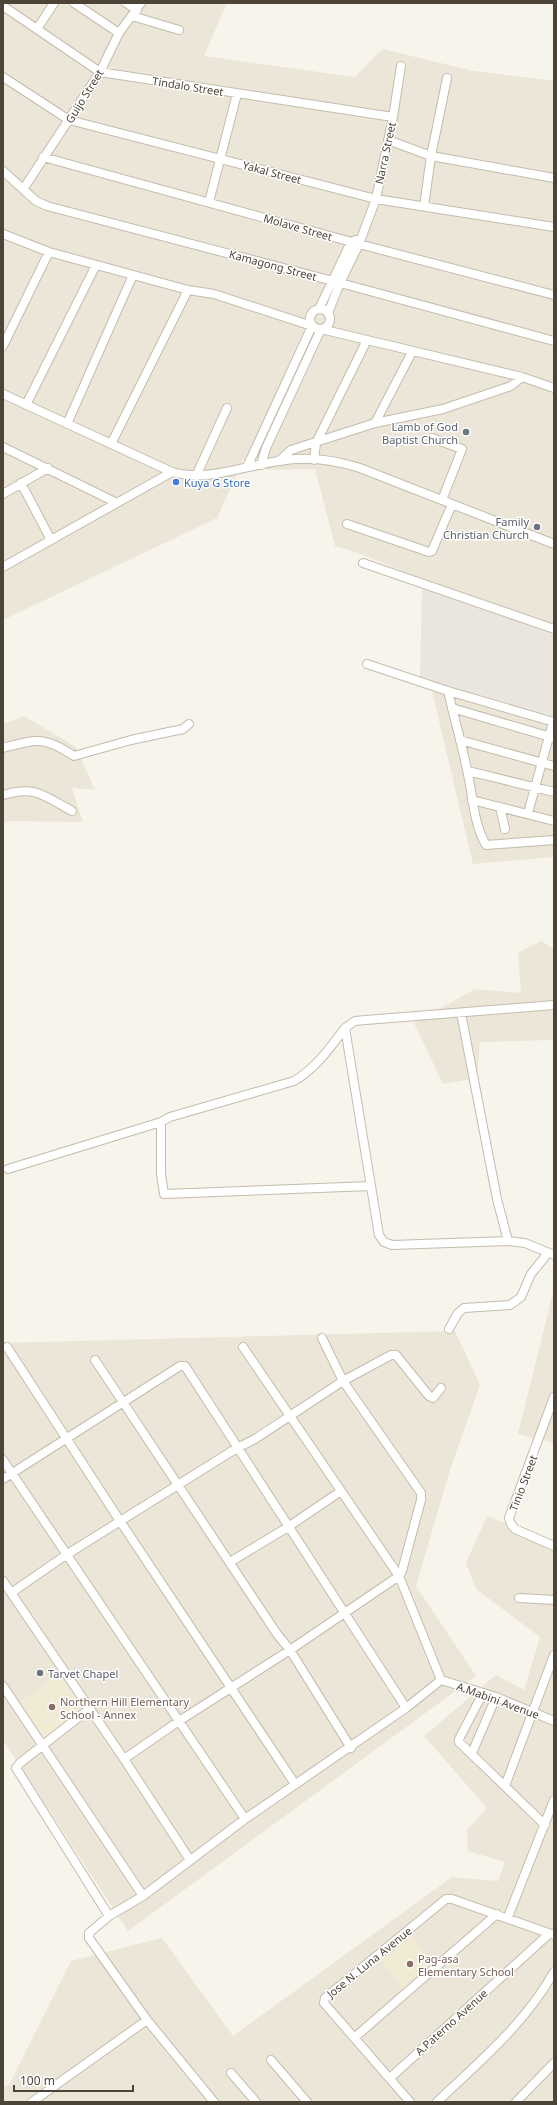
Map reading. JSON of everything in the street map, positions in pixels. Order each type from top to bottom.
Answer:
[{"type":"street","points":[[37,29],[54,3]]},
{"type":"street","points":[[74,3],[119,33]]},
{"type":"street","points":[[126,3],[137,10],[180,30]]},
{"type":"street","name":"Tindalo Street","points":[[3,6],[100,72],[393,117]]},
{"type":"street","name":"Guijo Street","points":[[24,188],[100,72],[119,33],[137,10]]},
{"type":"street","name":"Narra Street","points":[[319,309],[336,282],[376,199],[393,117],[401,66]]},
{"type":"street","name":"Yakal Street","points":[[3,77],[69,120],[376,199],[554,227]]},
{"type":"street","points":[[424,206],[431,156],[446,78]]},
{"type":"street","points":[[209,202],[237,94]]},
{"type":"street","points":[[388,140],[431,156],[554,178]]},
{"type":"street","name":"Molave Street","points":[[43,157],[554,295]]},
{"type":"street","name":"Kamagong Street","points":[[3,171],[24,188],[36,201],[47,206],[554,341]]},
{"type":"street","points":[[4,236],[49,252],[96,265],[188,290],[214,294],[321,329],[412,352],[522,377],[554,388]]},
{"type":"street","points":[[3,346],[49,252]]},
{"type":"street","points":[[26,405],[96,265]]},
{"type":"street","points":[[66,424],[134,275]]},
{"type":"street","name":"Narra Street","points":[[328,313],[336,282]]},
{"type":"street","points":[[111,444],[188,290]]},
{"type":"street","points":[[247,467],[312,326],[310,317],[313,311],[319,309],[328,313],[329,323],[321,329],[266,448],[261,465]]},
{"type":"street","points":[[314,460],[316,443],[367,340]]},
{"type":"street","points":[[375,423],[412,352]]},
{"type":"street","points":[[280,460],[291,450],[375,423],[443,409],[511,386],[522,377]]},
{"type":"street","points":[[3,394],[172,472],[196,476],[217,474],[280,460],[336,460],[554,544]]},
{"type":"street","points":[[196,476],[227,408]]},
{"type":"street","points":[[432,438],[462,449],[442,500]]},
{"type":"street","points":[[3,447],[117,503]]},
{"type":"street","points":[[3,494],[48,468]]},
{"type":"street","points":[[3,567],[172,472]]},
{"type":"street","points":[[21,483],[51,540]]},
{"type":"street","points":[[347,524],[429,552],[452,504]]},
{"type":"street","points":[[363,563],[554,629]]},
{"type":"street","points":[[367,664],[448,692],[553,722],[551,738],[542,763],[528,813]]},
{"type":"street","points":[[448,692],[468,771],[472,800],[482,839],[486,845],[554,840]]},
{"type":"street","points":[[452,708],[551,738]]},
{"type":"street","points":[[3,748],[41,740],[74,756],[131,740],[183,729],[189,724]]},
{"type":"street","points":[[460,740],[554,766]]},
{"type":"street","points":[[468,771],[554,792]]},
{"type":"street","points":[[3,795],[18,790],[28,790],[72,811]]},
{"type":"street","points":[[472,800],[528,813],[554,821]]},
{"type":"street","points":[[500,807],[505,828]]},
{"type":"street","points":[[8,1170],[161,1122],[170,1117],[294,1081],[304,1075],[326,1054],[345,1028],[355,1021],[554,1005]]},
{"type":"street","points":[[461,1013],[497,1198],[508,1241]]},
{"type":"street","points":[[345,1028],[379,1235],[384,1242],[392,1245],[508,1241],[525,1243],[551,1254],[531,1274],[521,1297],[510,1305],[464,1308],[458,1313],[449,1328]]},
{"type":"street","points":[[161,1122],[161,1174],[164,1194],[371,1186]]},
{"type":"street","points":[[124,1759],[290,1650],[398,1576],[402,1571],[421,1500],[421,1493],[343,1381],[322,1338]]},
{"type":"street","points":[[7,1347],[120,1521],[295,1784]]},
{"type":"street","points":[[214,2102],[147,2020],[88,1936],[91,1930],[109,1916],[143,1896],[245,1819],[295,1784],[351,1748],[406,1708],[441,1680],[398,1576],[243,1347]]},
{"type":"street","points":[[11,1593],[66,1555],[237,1448],[255,1440],[343,1381],[394,1354],[429,1396],[433,1398],[441,1388]]},
{"type":"street","points":[[94,1360],[179,1485],[277,1634],[290,1650],[351,1748]]},
{"type":"street","points":[[3,1479],[182,1365],[189,1371],[288,1527],[346,1612],[406,1708]]},
{"type":"street","name":"Tinio Street","points":[[554,1397],[510,1518],[511,1524],[515,1529],[554,1546]]},
{"type":"street","points":[[3,1460],[245,1819]]},
{"type":"street","points":[[230,1562],[288,1527],[341,1491]]},
{"type":"street","points":[[3,1581],[88,1709],[124,1759],[190,1860]]},
{"type":"street","points":[[520,1598],[554,1600]]},
{"type":"street","points":[[505,1786],[554,1655]]},
{"type":"street","name":"A.Mabini Avenue","points":[[441,1680],[496,1697],[554,1721]]},
{"type":"street","points":[[3,1686],[143,1896]]},
{"type":"street","points":[[483,1693],[459,1739],[460,1745],[472,1753],[545,1825]]},
{"type":"street","points":[[472,1753],[496,1697]]},
{"type":"street","points":[[88,1709],[42,1745],[16,1768],[109,1916]]},
{"type":"street","points":[[508,1917],[554,1800]]},
{"type":"street","name":"Jose N. Luna Avenue","points":[[410,2102],[323,2000],[446,1899],[452,1899],[497,1914]]},
{"type":"street","points":[[354,2038],[497,1914],[551,1934]]},
{"type":"street","name":"A.Paterno Avenue","points":[[390,2078],[551,1934]]},
{"type":"street","points":[[437,2102],[516,2027],[541,1996],[554,1972]]},
{"type":"street","points":[[32,2102],[147,2020]]},
{"type":"street","points":[[271,2060],[307,2102]]},
{"type":"street","points":[[516,2102],[554,2064]]},
{"type":"street","points":[[231,2073],[256,2102]]},
{"type":"shaded area","points":[[3,3],[227,3],[204,56],[355,77],[382,49],[474,71],[554,81],[554,625],[439,585],[355,552],[335,546],[315,469],[266,470],[272,457],[243,460],[217,518],[3,620]]},
{"type":"shaded area","points":[[422,587],[554,635],[554,716],[420,678]]},
{"type":"shaded area","points":[[432,691],[554,726],[554,857],[473,864]]},
{"type":"shaded area","points":[[24,716],[76,747],[95,790],[72,788],[83,822],[11,821],[3,823],[3,724]]},
{"type":"shaded area","points":[[541,941],[554,949],[554,1040],[480,1042],[477,1078],[443,1084],[414,1023],[475,989],[521,993],[518,953]]},
{"type":"shaded area","points":[[554,1288],[554,1443],[518,1434]]},
{"type":"shaded area","points":[[455,1331],[480,1385],[450,1470],[416,1586],[476,1676],[128,1931],[3,1740],[3,1343]]},
{"type":"shaded area","points":[[487,1516],[532,1534],[554,1550],[554,2102],[3,2102],[3,2087],[9,2085],[71,1961],[162,1938],[233,2036],[452,1877],[498,1881],[505,1862],[468,1851],[467,1830],[487,1808],[424,1736],[496,1675],[524,1690],[540,1637],[476,1589],[466,1563]]},
{"type":"shaded area","name":"Northern Hill Elementary School - Annex","points":[[61,1674],[85,1711],[44,1739],[19,1702]]},
{"type":"shaded area","name":"Pag-asa Elementary School","points":[[412,1936],[436,1966],[405,1992],[382,1961]]},
{"type":"place","name":"Lamb of God Baptist Church","points":[[466,432]]},
{"type":"place","name":"Kuya G Store","points":[[176,482]]},
{"type":"place","name":"Family Christian Church","points":[[537,527]]},
{"type":"place","name":"Tarvet Chapel","points":[[40,1673]]},
{"type":"place","name":"Northern Hill Elementary School - Annex","points":[[52,1707]]},
{"type":"place","name":"Pag-asa Elementary School","points":[[410,1964]]}]
